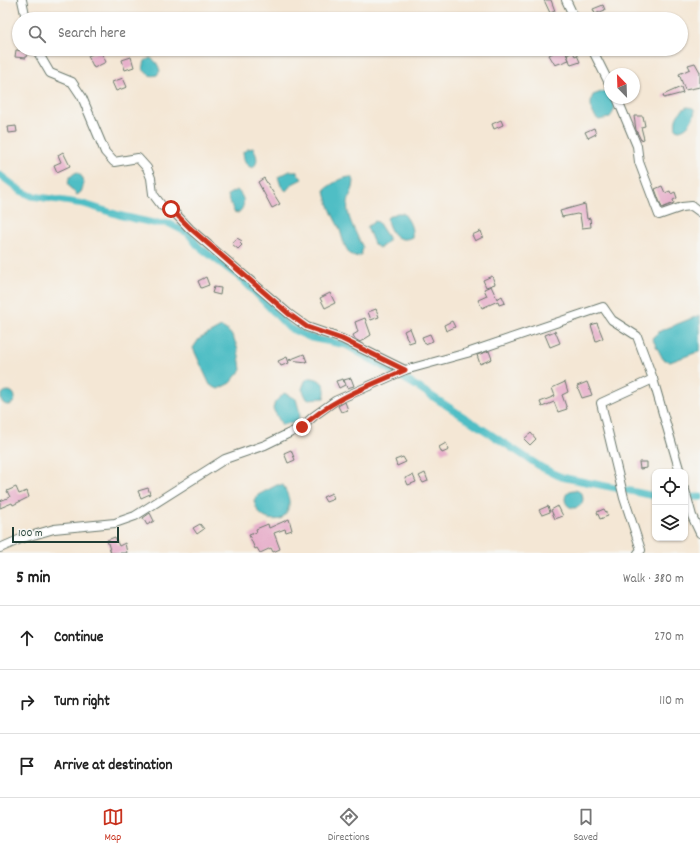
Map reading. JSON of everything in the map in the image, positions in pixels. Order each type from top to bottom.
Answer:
[{"type":"street","points":[[22,0],[25,12]]},
{"type":"street","points":[[566,0],[572,12]]},
{"type":"street","points":[[40,56],[50,73],[72,82],[82,97],[105,152],[114,162],[138,158],[146,168],[151,178],[153,194],[162,206],[171,209],[190,228],[289,314],[307,327],[342,339],[405,370]]},
{"type":"street","points":[[596,56],[604,73]]},
{"type":"street","points":[[620,104],[637,146],[639,162],[659,215],[682,207],[692,206],[700,212]]},
{"type":"street","points":[[0,548],[23,538],[54,529],[115,522],[135,516],[225,459],[265,445],[302,427],[314,416],[335,401],[405,370],[467,353],[603,307],[612,320],[637,336],[653,379],[679,469]]},
{"type":"street","points":[[638,553],[641,550],[611,452],[601,403],[653,379]]},
{"type":"street","points":[[688,501],[692,516],[700,533]]},
{"type":"water","points":[[150,58],[158,66],[160,71],[157,75],[149,75],[143,69],[145,61]]},
{"type":"water","points":[[604,91],[604,104],[614,104],[613,113],[609,118],[599,120],[596,118],[591,102],[593,95]]},
{"type":"water","points":[[687,107],[695,110],[692,120],[685,128],[679,130],[676,129],[677,116]]},
{"type":"water","points":[[253,148],[257,158],[253,168],[248,166],[245,162],[243,152]]},
{"type":"water","points":[[290,171],[296,171],[302,179],[292,184],[286,191],[281,186],[278,177]]},
{"type":"water","points":[[77,172],[82,176],[84,183],[81,192],[77,195],[69,186],[68,180]]},
{"type":"water","points":[[351,177],[354,184],[349,197],[348,214],[363,248],[361,255],[355,257],[349,253],[345,245],[325,193],[325,189],[334,183],[341,179]]},
{"type":"water","points":[[237,190],[242,196],[244,202],[241,211],[238,213],[234,212],[228,196]]},
{"type":"water","points":[[397,213],[403,213],[407,218],[411,227],[412,237],[407,239],[398,238],[392,232],[387,219],[388,217]]},
{"type":"water","points":[[375,221],[378,222],[389,239],[379,248],[374,244],[367,227]]},
{"type":"water","points":[[700,315],[700,351],[670,362],[663,359],[652,338],[660,331]]},
{"type":"water","points":[[221,327],[231,334],[234,339],[238,351],[241,370],[230,383],[218,389],[210,385],[193,348],[199,339]]},
{"type":"water","points":[[308,378],[317,379],[322,383],[325,390],[324,398],[307,399],[302,389]]},
{"type":"water","points":[[5,391],[11,391],[15,395],[15,401],[11,405],[5,405],[1,401],[1,395]]},
{"type":"water","points":[[284,393],[296,399],[300,413],[298,421],[282,425],[273,409],[275,402]]},
{"type":"water","points":[[277,485],[283,485],[289,499],[289,507],[281,519],[276,520],[263,516],[257,510],[254,500],[258,495]]},
{"type":"water","points":[[574,490],[580,493],[583,499],[580,505],[574,508],[568,505],[565,499],[568,493]]},
{"type":"building","points":[[544,0],[551,0],[555,11],[550,12]]},
{"type":"building","points":[[603,5],[605,10],[594,12],[593,9]]},
{"type":"building","points":[[15,56],[26,56],[26,58]]},
{"type":"building","points":[[88,56],[103,56],[106,62],[94,68]]},
{"type":"building","points":[[550,56],[567,56],[569,60],[555,65]]},
{"type":"building","points":[[567,56],[577,56],[580,62],[571,65]]},
{"type":"building","points":[[131,57],[134,67],[125,70],[122,60]]},
{"type":"building","points":[[695,63],[700,72],[700,87],[685,90],[679,74],[690,69],[688,65]]},
{"type":"building","points":[[123,78],[127,87],[116,91],[112,82]]},
{"type":"building","points":[[681,87],[683,93],[664,98],[663,95]]},
{"type":"building","points":[[634,116],[643,116],[645,126],[641,127],[644,139],[641,140],[636,130]]},
{"type":"building","points":[[501,120],[503,125],[494,129],[492,124]]},
{"type":"building","points":[[16,126],[17,132],[9,133],[8,127]]},
{"type":"building","points":[[594,128],[596,134],[588,138],[585,132]]},
{"type":"building","points":[[63,152],[70,166],[57,172],[54,165],[61,162],[58,155]]},
{"type":"building","points":[[264,178],[280,204],[272,208],[258,182]]},
{"type":"building","points":[[662,186],[665,193],[670,191],[671,194],[675,192],[677,198],[673,200],[674,203],[662,208],[655,189]]},
{"type":"building","points":[[585,204],[587,219],[590,218],[591,227],[582,228],[580,215],[577,214],[562,217],[560,211]]},
{"type":"building","points":[[481,231],[483,237],[475,241],[472,235]]},
{"type":"building","points":[[237,238],[242,241],[240,243],[242,245],[238,249],[232,244]]},
{"type":"building","points":[[492,276],[495,284],[486,287],[483,280]]},
{"type":"building","points":[[206,277],[209,285],[201,288],[198,281]]},
{"type":"building","points":[[491,286],[497,299],[502,296],[505,303],[499,305],[498,301],[482,308],[478,300],[487,296],[484,289]]},
{"type":"building","points":[[214,287],[221,288],[220,295],[212,293]]},
{"type":"building","points":[[330,293],[335,303],[325,308],[320,298]]},
{"type":"building","points":[[376,309],[379,317],[371,320],[368,312]]},
{"type":"building","points":[[365,318],[371,335],[360,342],[355,339],[353,335],[358,332],[355,322]]},
{"type":"building","points":[[452,321],[455,327],[446,331],[444,325]]},
{"type":"building","points":[[597,323],[603,338],[596,341],[591,325]]},
{"type":"building","points":[[410,328],[415,341],[409,343],[404,331]]},
{"type":"building","points":[[555,331],[560,343],[550,347],[545,335]]},
{"type":"building","points":[[430,334],[433,341],[425,344],[422,337]]},
{"type":"building","points":[[489,351],[492,359],[480,364],[477,355]]},
{"type":"building","points":[[304,354],[307,362],[289,360]]},
{"type":"building","points":[[287,357],[289,363],[281,366],[278,361]]},
{"type":"building","points":[[351,378],[354,386],[347,388],[344,380]]},
{"type":"building","points":[[343,379],[345,385],[339,388],[336,381]]},
{"type":"building","points":[[565,382],[568,392],[562,395],[567,409],[558,412],[554,402],[542,407],[540,402],[555,396],[552,388]]},
{"type":"building","points":[[587,382],[592,395],[582,398],[577,386]]},
{"type":"building","points":[[345,402],[348,410],[341,412],[338,406]]},
{"type":"building","points":[[531,433],[536,439],[530,445],[524,439]]},
{"type":"building","points":[[446,443],[449,450],[442,453],[439,447]]},
{"type":"building","points":[[291,450],[295,460],[288,463],[284,453]]},
{"type":"building","points":[[403,457],[406,462],[397,466],[395,460]]},
{"type":"building","points":[[639,462],[647,462],[647,468],[640,469]]},
{"type":"building","points":[[425,473],[428,481],[423,483],[419,476]]},
{"type":"building","points":[[413,475],[416,482],[408,485],[405,478]]},
{"type":"building","points":[[16,487],[19,494],[27,491],[29,497],[13,505],[12,503],[0,508],[0,501],[10,497],[7,491]]},
{"type":"building","points":[[148,488],[150,494],[141,498],[138,491]]},
{"type":"building","points":[[332,493],[334,499],[326,502],[323,497]]},
{"type":"building","points":[[548,506],[550,512],[542,515],[539,510]]},
{"type":"building","points":[[558,506],[563,516],[555,519],[551,510]]},
{"type":"building","points":[[604,509],[608,516],[600,519],[597,512]]},
{"type":"building","points":[[150,513],[154,521],[147,525],[143,518]]},
{"type":"building","points":[[289,519],[292,530],[286,532],[285,529],[274,533],[280,549],[273,552],[271,548],[260,553],[257,548],[255,549],[249,535],[257,532],[256,529],[268,524],[269,528]]},
{"type":"building","points":[[200,524],[204,529],[197,534],[193,528]]},
{"type":"building","points":[[115,537],[119,546],[125,543],[127,553],[111,553],[107,540]]},
{"type":"waterway","points":[[0,175],[21,191],[32,196],[84,204],[122,216],[153,223],[168,223],[188,233],[198,246],[244,281],[289,328],[311,338],[346,345],[418,387],[541,467],[561,477],[652,495]]},
{"type":"waterway","points":[[690,497],[700,497]]},
{"type":"route","points":[[171,209],[190,228],[289,314],[307,327],[342,339],[386,359],[405,370],[335,401],[314,416],[302,427]]}]
